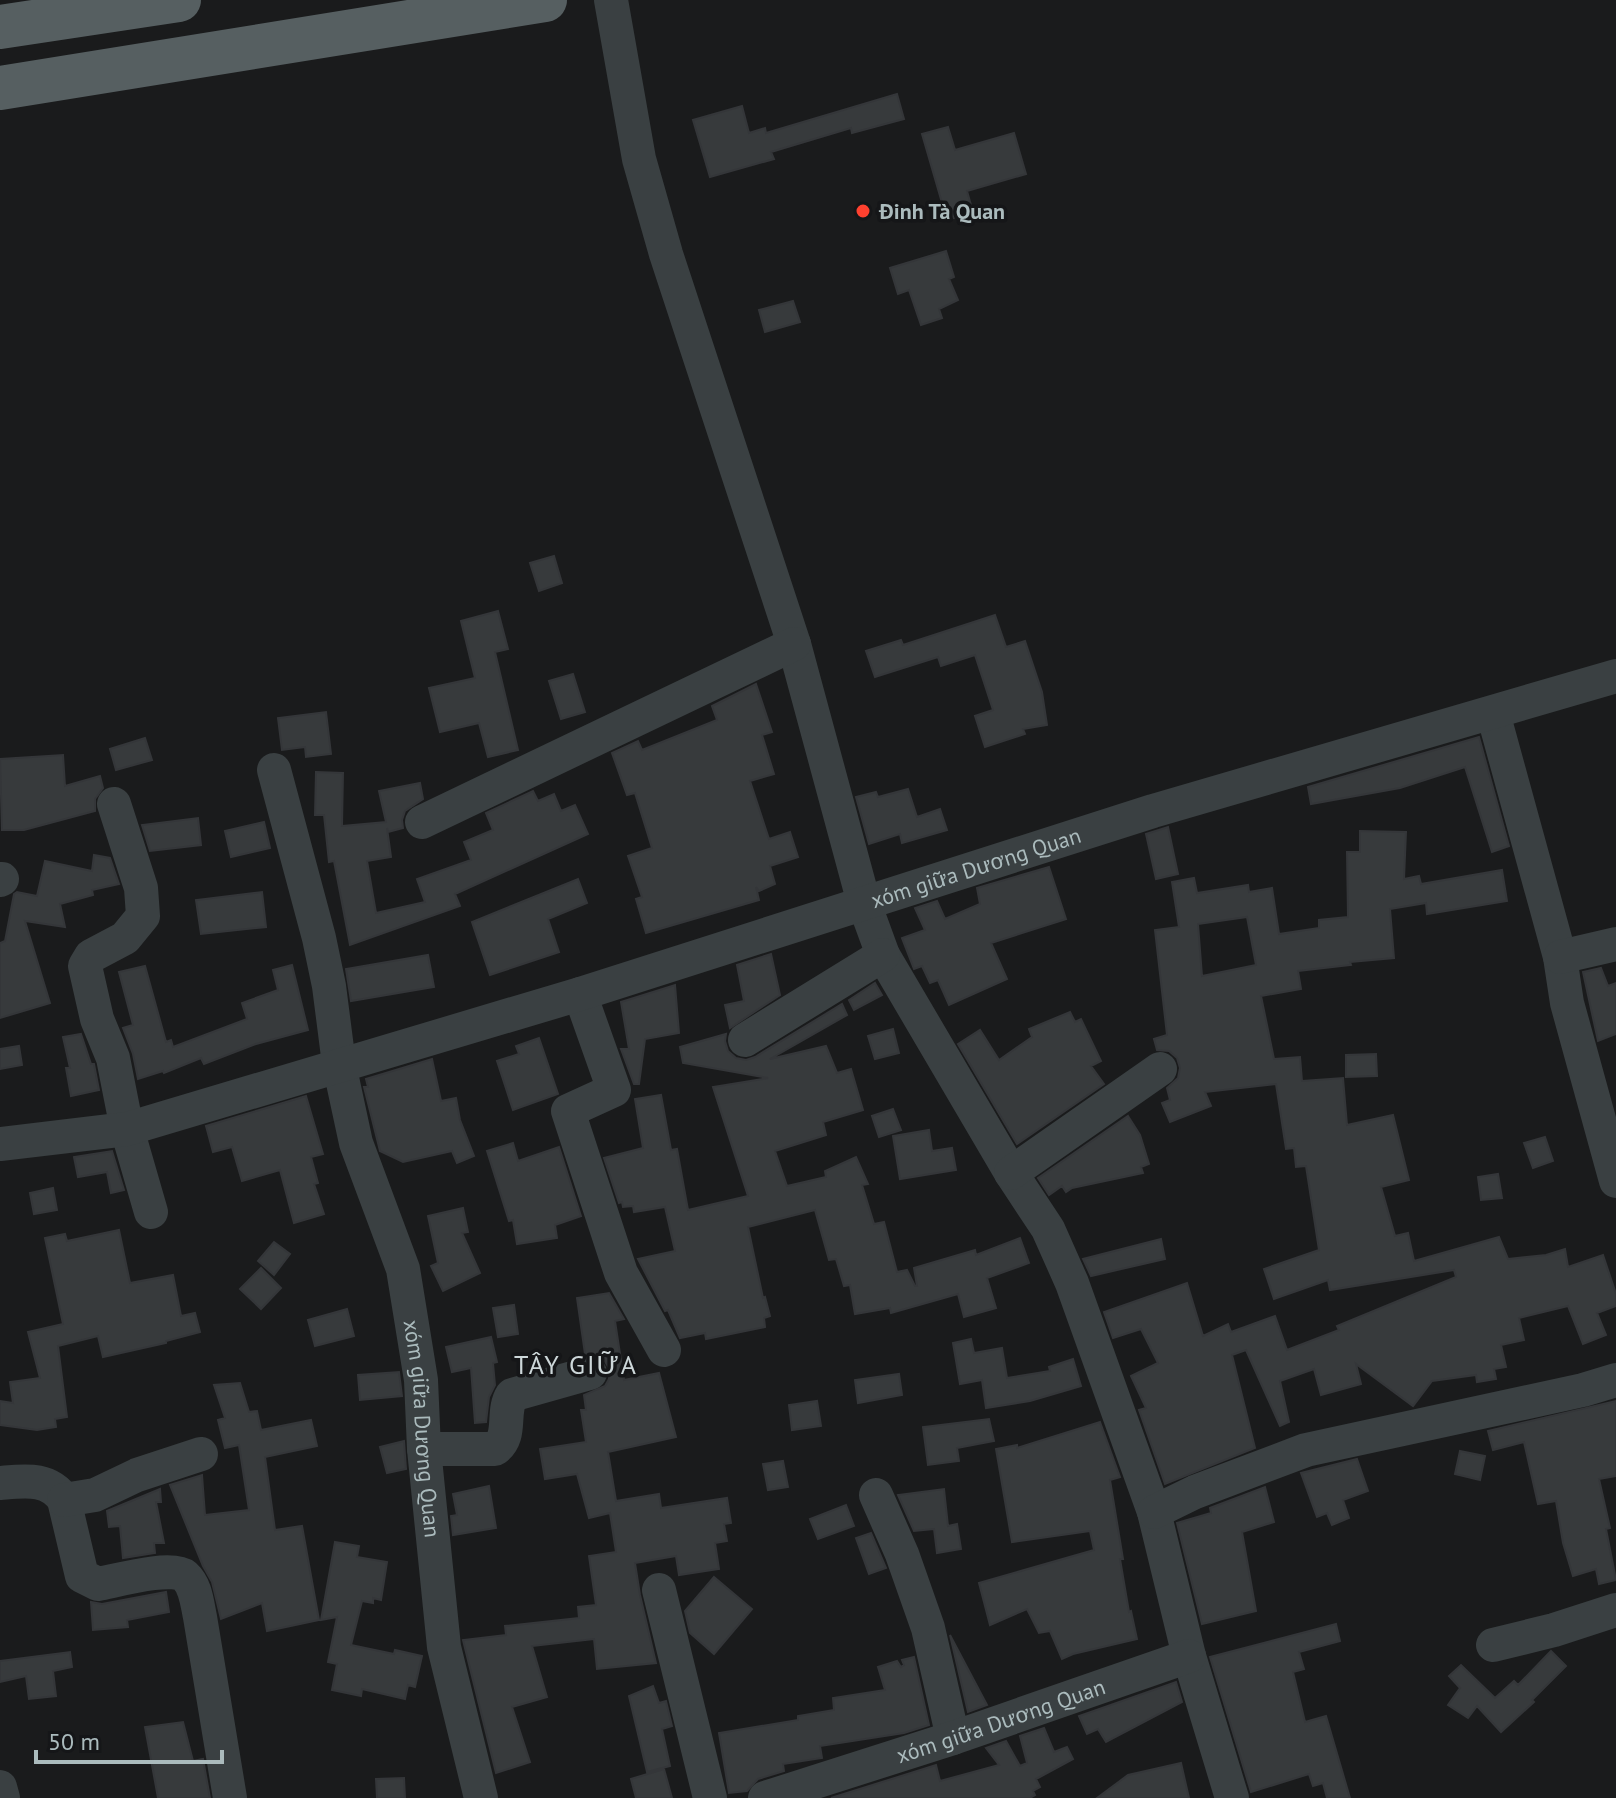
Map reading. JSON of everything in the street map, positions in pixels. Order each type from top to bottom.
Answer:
[{"type":"main road","points":[[0,27],[179,0]]},
{"type":"main road","points":[[0,88],[545,0]]},
{"type":"street","points":[[611,0],[643,172],[666,254],[794,644],[864,903],[883,955],[1011,1173],[1048,1229],[1067,1270],[1154,1512],[1189,1656],[1232,1798]]},
{"type":"street","points":[[422,822],[794,644]]},
{"type":"street","name":"xóm giữa Dương Quan","points":[[0,1144],[127,1129],[580,994],[1153,811],[1616,676]]},
{"type":"street","points":[[1493,713],[1560,957],[1567,1003],[1616,1181]]},
{"type":"street","name":"xóm giữa Dương Quan","points":[[274,770],[319,938],[339,1064],[356,1143],[403,1269],[421,1380],[424,1449],[444,1647],[481,1798]]},
{"type":"street","points":[[114,804],[141,888],[143,916],[125,938],[91,956],[85,966],[97,1019],[113,1058],[127,1129],[151,1212]]},
{"type":"street","points":[[1560,957],[1616,944]]},
{"type":"street","points":[[745,1040],[883,955]]},
{"type":"street","points":[[580,994],[614,1090],[568,1111],[621,1273],[664,1350]]},
{"type":"street","points":[[1011,1173],[1160,1069]]},
{"type":"street","points":[[424,1449],[495,1449],[504,1440],[507,1408],[512,1395],[590,1373]]},
{"type":"street","points":[[1154,1512],[1195,1492],[1306,1450],[1583,1390],[1616,1380]]},
{"type":"street","points":[[64,1500],[95,1495],[137,1475],[201,1454]]},
{"type":"street","points":[[0,1483],[35,1481],[57,1490],[64,1500],[76,1561],[85,1579],[98,1584],[161,1572],[178,1572],[185,1576],[193,1587],[230,1798]]},
{"type":"street","points":[[876,1495],[902,1554],[928,1628],[953,1738]]},
{"type":"street","points":[[659,1590],[710,1798]]},
{"type":"street","points":[[1493,1645],[1616,1610]]},
{"type":"street","name":"xóm giữa Dương Quan","points":[[765,1798],[953,1738],[1189,1656]]},
{"type":"street","points":[[0,1787],[3,1798]]},
{"type":"building","points":[[897,94],[904,119],[852,133],[851,128],[771,152],[774,159],[710,177],[693,120],[742,106],[749,133],[765,128],[766,133]]},
{"type":"building","points":[[948,127],[955,150],[1014,133],[1026,174],[967,191],[973,212],[947,220],[922,134]]},
{"type":"building","points":[[946,251],[954,277],[949,279],[958,300],[939,309],[942,318],[921,325],[909,290],[898,294],[890,268]]},
{"type":"building","points":[[793,301],[800,322],[765,332],[759,310]]},
{"type":"building","points":[[554,556],[562,583],[539,591],[530,563]]},
{"type":"building","points":[[498,611],[508,649],[495,652],[518,750],[488,757],[479,723],[440,732],[429,688],[475,678],[461,621]]},
{"type":"building","points":[[995,615],[1006,647],[1025,641],[1042,692],[1047,725],[1023,729],[1025,734],[985,747],[975,716],[993,710],[975,655],[941,666],[938,657],[875,677],[866,651],[901,640],[903,645]]},
{"type":"building","points":[[573,674],[585,712],[561,719],[549,681]]},
{"type":"building","points":[[756,684],[772,732],[762,735],[774,774],[750,781],[769,839],[790,832],[798,857],[770,866],[775,884],[759,891],[756,887],[759,900],[646,933],[636,899],[642,897],[628,856],[652,848],[635,793],[627,795],[612,753],[638,741],[642,750],[717,720],[712,706]]},
{"type":"building","points":[[326,712],[331,754],[306,757],[305,747],[282,750],[278,718]]},
{"type":"building","points":[[1479,737],[1509,846],[1492,852],[1465,767],[1400,788],[1311,804],[1308,787]]},
{"type":"building","points":[[145,738],[152,760],[116,770],[110,749]]},
{"type":"building","points":[[63,755],[65,786],[100,776],[103,788],[95,799],[95,811],[24,830],[2,830],[0,759]]},
{"type":"building","points":[[316,772],[343,773],[342,826],[386,822],[379,791],[420,783],[423,799],[405,811],[403,828],[388,832],[387,828],[391,857],[367,861],[376,913],[425,902],[417,879],[471,860],[464,842],[493,830],[486,813],[533,791],[538,801],[554,794],[561,811],[575,805],[588,834],[455,894],[460,906],[350,945],[334,861],[329,862],[324,815],[315,815]]},
{"type":"building","points":[[908,789],[917,817],[940,809],[947,830],[902,843],[900,834],[869,844],[856,797],[876,792],[878,797]]},
{"type":"building","points":[[198,818],[201,845],[150,851],[142,825]]},
{"type":"building","points":[[264,822],[270,848],[231,857],[225,831]]},
{"type":"building","points":[[1168,827],[1178,874],[1156,879],[1146,834]]},
{"type":"building","points":[[1360,831],[1406,832],[1404,879],[1419,876],[1421,884],[1502,870],[1507,901],[1427,914],[1426,903],[1390,909],[1394,958],[1298,971],[1301,989],[1261,996],[1274,1059],[1300,1057],[1302,1081],[1343,1078],[1347,1125],[1393,1115],[1409,1180],[1381,1187],[1395,1236],[1408,1233],[1414,1261],[1499,1237],[1508,1259],[1546,1255],[1565,1249],[1568,1267],[1603,1255],[1616,1294],[1616,1306],[1597,1313],[1606,1335],[1583,1344],[1568,1306],[1519,1318],[1524,1340],[1501,1345],[1506,1367],[1494,1369],[1496,1379],[1477,1382],[1476,1375],[1432,1381],[1413,1406],[1356,1364],[1361,1384],[1321,1395],[1314,1369],[1280,1381],[1289,1422],[1280,1426],[1246,1350],[1232,1355],[1255,1448],[1165,1484],[1139,1410],[1146,1408],[1131,1376],[1158,1363],[1141,1329],[1113,1338],[1104,1312],[1187,1283],[1203,1336],[1228,1324],[1231,1332],[1275,1316],[1287,1350],[1456,1277],[1454,1270],[1330,1290],[1328,1280],[1274,1299],[1264,1269],[1319,1250],[1306,1166],[1296,1167],[1294,1148],[1286,1149],[1276,1084],[1205,1092],[1211,1106],[1170,1122],[1162,1103],[1170,1100],[1167,1088],[1178,1078],[1180,1068],[1177,1058],[1169,1051],[1157,1050],[1154,1039],[1167,1035],[1155,930],[1179,927],[1172,882],[1194,878],[1197,893],[1248,885],[1249,892],[1272,888],[1279,934],[1319,928],[1319,920],[1348,917],[1347,852],[1360,852]],"holes":[[[1247,917],[1256,965],[1202,976],[1198,924]]]},
{"type":"building","points":[[94,855],[110,858],[119,884],[92,890],[93,895],[60,904],[65,927],[25,921],[50,1003],[0,1018],[0,943],[5,941],[14,894],[37,896],[45,861],[92,871]]},
{"type":"building","points":[[1049,867],[1066,919],[991,943],[1007,979],[949,1005],[938,980],[930,983],[922,966],[914,969],[902,938],[925,930],[915,908],[937,901],[945,919],[980,904],[977,888]]},
{"type":"building","points":[[578,879],[587,903],[548,919],[559,952],[490,975],[472,922]]},
{"type":"building","points":[[262,892],[266,927],[201,934],[196,900]]},
{"type":"building","points":[[771,954],[780,995],[730,1028],[725,1005],[744,1001],[737,965]]},
{"type":"building","points":[[428,955],[434,987],[351,1001],[346,969]]},
{"type":"building","points":[[292,965],[308,1030],[256,1044],[204,1064],[201,1058],[164,1073],[138,1079],[123,1028],[133,1025],[119,972],[145,966],[166,1042],[171,1040],[173,1047],[247,1019],[242,1003],[278,990],[273,970]]},
{"type":"building","points":[[1601,968],[1608,986],[1616,983],[1616,1034],[1598,1041],[1583,972]]},
{"type":"building","points":[[875,983],[882,995],[854,1010],[849,1000]]},
{"type":"building","points":[[675,985],[679,1033],[645,1039],[639,1084],[634,1084],[621,1049],[629,1049],[621,1002]]},
{"type":"building","points":[[842,1004],[847,1015],[770,1059],[826,1046],[837,1073],[851,1069],[863,1110],[823,1122],[826,1135],[775,1151],[787,1186],[826,1177],[825,1171],[856,1157],[868,1184],[862,1185],[874,1224],[884,1222],[897,1272],[907,1270],[915,1286],[914,1268],[975,1250],[976,1255],[1020,1238],[1029,1263],[987,1278],[996,1308],[964,1317],[958,1294],[891,1313],[890,1308],[855,1314],[850,1285],[844,1286],[836,1259],[829,1260],[815,1210],[748,1227],[763,1298],[770,1316],[764,1318],[765,1327],[706,1339],[705,1333],[680,1338],[668,1310],[665,1311],[638,1259],[675,1251],[665,1207],[634,1212],[633,1206],[623,1207],[604,1158],[643,1148],[635,1099],[661,1095],[671,1150],[677,1149],[688,1210],[748,1196],[713,1087],[768,1078],[683,1063],[680,1047],[726,1034],[728,1051],[736,1058],[746,1060]]},
{"type":"building","points":[[1070,1012],[1075,1022],[1081,1019],[1101,1061],[1091,1066],[1104,1084],[1017,1144],[958,1044],[980,1030],[999,1060],[1032,1037],[1029,1029]]},
{"type":"building","points":[[893,1029],[899,1053],[875,1059],[868,1036]]},
{"type":"building","points":[[81,1034],[91,1064],[94,1064],[99,1090],[71,1096],[66,1068],[70,1068],[63,1037]]},
{"type":"building","points":[[539,1038],[558,1094],[513,1110],[497,1061],[519,1054],[516,1046]]},
{"type":"building","points":[[19,1046],[22,1065],[0,1069],[0,1049]]},
{"type":"building","points":[[1376,1054],[1377,1076],[1346,1077],[1346,1055]]},
{"type":"building","points":[[432,1059],[441,1101],[456,1098],[460,1120],[474,1156],[457,1163],[452,1151],[403,1162],[380,1151],[364,1087],[368,1087],[366,1079]]},
{"type":"building","points":[[306,1096],[323,1154],[311,1157],[318,1183],[314,1184],[324,1214],[294,1223],[280,1170],[242,1181],[232,1147],[213,1152],[206,1126]]},
{"type":"building","points":[[893,1109],[901,1130],[879,1137],[872,1116]]},
{"type":"building","points":[[1128,1116],[1140,1135],[1149,1164],[1141,1167],[1143,1173],[1072,1188],[1066,1192],[1062,1186],[1049,1195],[1038,1178]]},
{"type":"building","points":[[929,1130],[932,1151],[952,1148],[956,1170],[900,1179],[893,1136]]},
{"type":"building","points":[[1545,1137],[1553,1161],[1533,1168],[1524,1143]]},
{"type":"building","points":[[513,1143],[518,1161],[559,1147],[581,1216],[555,1225],[557,1238],[517,1244],[513,1220],[509,1221],[487,1151]]},
{"type":"building","points":[[112,1151],[124,1190],[111,1193],[107,1172],[78,1177],[74,1157]]},
{"type":"building","points":[[1498,1174],[1502,1198],[1481,1200],[1478,1177]]},
{"type":"building","points":[[53,1188],[57,1210],[34,1214],[30,1193]]},
{"type":"building","points":[[463,1208],[468,1232],[462,1233],[480,1273],[443,1291],[431,1266],[438,1263],[428,1216]]},
{"type":"building","points":[[119,1230],[130,1283],[173,1275],[181,1316],[195,1313],[200,1332],[103,1357],[98,1336],[58,1346],[67,1417],[55,1419],[56,1427],[37,1430],[0,1425],[0,1401],[13,1403],[10,1382],[40,1378],[28,1332],[63,1324],[45,1238],[65,1234],[67,1241]]},
{"type":"building","points":[[1161,1239],[1165,1259],[1091,1276],[1083,1259]]},
{"type":"building","points":[[274,1242],[290,1254],[274,1275],[258,1261]]},
{"type":"building","points":[[261,1268],[281,1288],[261,1309],[240,1289]]},
{"type":"building","points":[[609,1293],[624,1319],[615,1321],[624,1380],[659,1373],[676,1437],[608,1452],[616,1501],[659,1494],[661,1508],[727,1498],[731,1523],[724,1524],[727,1541],[715,1543],[719,1569],[679,1575],[676,1556],[635,1563],[656,1663],[597,1669],[594,1639],[532,1646],[547,1697],[512,1707],[530,1762],[496,1773],[463,1640],[506,1635],[505,1626],[579,1618],[578,1607],[596,1605],[589,1556],[616,1552],[610,1513],[589,1518],[577,1474],[545,1479],[540,1449],[586,1442],[581,1410],[586,1410],[584,1395],[605,1386],[609,1368],[603,1358],[585,1354],[577,1298]]},
{"type":"building","points":[[514,1305],[518,1334],[498,1337],[493,1308]]},
{"type":"building","points":[[347,1309],[354,1336],[315,1346],[308,1320]]},
{"type":"building","points":[[491,1337],[497,1362],[493,1363],[495,1385],[489,1397],[486,1422],[475,1423],[471,1368],[452,1372],[446,1347]]},
{"type":"building","points":[[971,1339],[974,1353],[1002,1348],[1007,1378],[1050,1371],[1049,1367],[1073,1359],[1081,1386],[1030,1401],[986,1408],[982,1380],[960,1384],[953,1343]]},
{"type":"building","points":[[399,1372],[402,1396],[360,1400],[358,1375]]},
{"type":"building","points":[[899,1374],[902,1395],[858,1403],[855,1380]]},
{"type":"building","points":[[240,1383],[249,1412],[257,1411],[261,1430],[311,1420],[317,1446],[265,1457],[275,1530],[302,1526],[319,1620],[267,1631],[262,1603],[221,1619],[212,1582],[170,1485],[202,1475],[205,1515],[249,1510],[239,1445],[225,1448],[218,1420],[225,1418],[214,1385]]},
{"type":"building","points":[[817,1401],[821,1426],[792,1430],[789,1405]]},
{"type":"building","points":[[1616,1401],[1616,1476],[1599,1479],[1610,1528],[1606,1529],[1616,1580],[1599,1584],[1596,1569],[1573,1576],[1563,1543],[1556,1501],[1538,1504],[1524,1442],[1493,1450],[1488,1431]]},
{"type":"building","points":[[989,1419],[994,1441],[957,1448],[959,1461],[928,1465],[923,1427]]},
{"type":"building","points":[[1100,1422],[1120,1477],[1110,1480],[1129,1612],[1137,1639],[1062,1659],[1050,1631],[1039,1633],[1027,1609],[990,1625],[979,1583],[1094,1550],[1090,1531],[1012,1542],[996,1449],[1017,1445],[1017,1448]]},
{"type":"building","points":[[404,1441],[406,1469],[387,1473],[380,1447]]},
{"type":"building","points":[[1460,1451],[1485,1456],[1480,1480],[1455,1474]]},
{"type":"building","points":[[1357,1459],[1368,1491],[1343,1500],[1349,1518],[1332,1525],[1327,1513],[1317,1517],[1301,1473]]},
{"type":"building","points":[[783,1461],[788,1487],[768,1490],[763,1464]]},
{"type":"building","points":[[489,1486],[496,1528],[453,1535],[451,1516],[457,1515],[453,1494]]},
{"type":"building","points":[[1265,1487],[1274,1522],[1242,1532],[1256,1611],[1202,1624],[1177,1523],[1211,1513],[1210,1508]]},
{"type":"building","points":[[160,1489],[161,1502],[156,1502],[164,1543],[154,1543],[155,1553],[123,1558],[120,1526],[109,1527],[107,1511]]},
{"type":"building","points":[[944,1489],[948,1526],[957,1524],[961,1549],[937,1553],[934,1529],[914,1531],[898,1495]]},
{"type":"building","points":[[846,1505],[854,1526],[818,1539],[810,1519]]},
{"type":"building","points":[[871,1533],[886,1568],[869,1574],[856,1538]]},
{"type":"building","points":[[335,1542],[359,1546],[357,1557],[387,1562],[381,1600],[373,1598],[373,1603],[362,1601],[351,1645],[422,1656],[415,1687],[408,1685],[405,1699],[362,1689],[361,1696],[332,1690],[337,1664],[328,1662],[337,1617],[321,1620]]},
{"type":"building","points":[[714,1577],[752,1609],[714,1654],[690,1633],[685,1611]]},
{"type":"building","points":[[166,1592],[169,1612],[127,1620],[128,1627],[93,1630],[91,1602],[102,1604]]},
{"type":"building","points":[[1336,1624],[1340,1641],[1299,1652],[1304,1669],[1293,1672],[1305,1722],[1326,1716],[1350,1798],[1327,1798],[1323,1783],[1313,1786],[1309,1774],[1251,1792],[1210,1657]]},
{"type":"building","points":[[950,1635],[987,1705],[968,1712]]},
{"type":"building","points":[[1551,1651],[1566,1666],[1532,1700],[1534,1702],[1501,1732],[1477,1706],[1468,1718],[1448,1705],[1460,1688],[1449,1676],[1461,1665],[1495,1698],[1514,1681],[1518,1685]]},
{"type":"building","points":[[70,1652],[72,1667],[53,1671],[56,1696],[29,1699],[26,1676],[0,1682],[0,1661]]},
{"type":"building","points":[[914,1657],[929,1725],[904,1733],[820,1746],[822,1758],[783,1764],[784,1771],[758,1779],[747,1791],[729,1793],[719,1733],[798,1720],[798,1716],[834,1710],[833,1698],[885,1690],[878,1667],[897,1661],[901,1667],[904,1665],[902,1660]]},
{"type":"building","points":[[1176,1682],[1182,1702],[1106,1742],[1098,1729],[1087,1734],[1079,1716]]},
{"type":"building","points":[[653,1686],[659,1703],[666,1701],[672,1726],[662,1729],[670,1766],[647,1772],[629,1696]]},
{"type":"building","points":[[183,1722],[193,1761],[203,1759],[210,1798],[158,1798],[145,1727]]},
{"type":"building","points":[[1044,1728],[1054,1752],[1067,1747],[1073,1759],[1036,1779],[1040,1787],[1033,1791],[1035,1795],[1030,1798],[831,1798],[936,1765],[940,1781],[999,1765],[986,1748],[1006,1741],[1020,1766],[1027,1763],[1020,1736]]},
{"type":"building","points":[[1181,1763],[1189,1798],[1097,1798],[1128,1775]]},
{"type":"building","points":[[664,1769],[672,1798],[636,1798],[631,1779]]},
{"type":"building","points":[[404,1778],[405,1798],[377,1798],[376,1779]]},
{"type":"place","name":"Đinh Tà Quan","points":[[863,211]]},
{"type":"district","name":"TÂY GIỮA","points":[[576,1364]]}]
